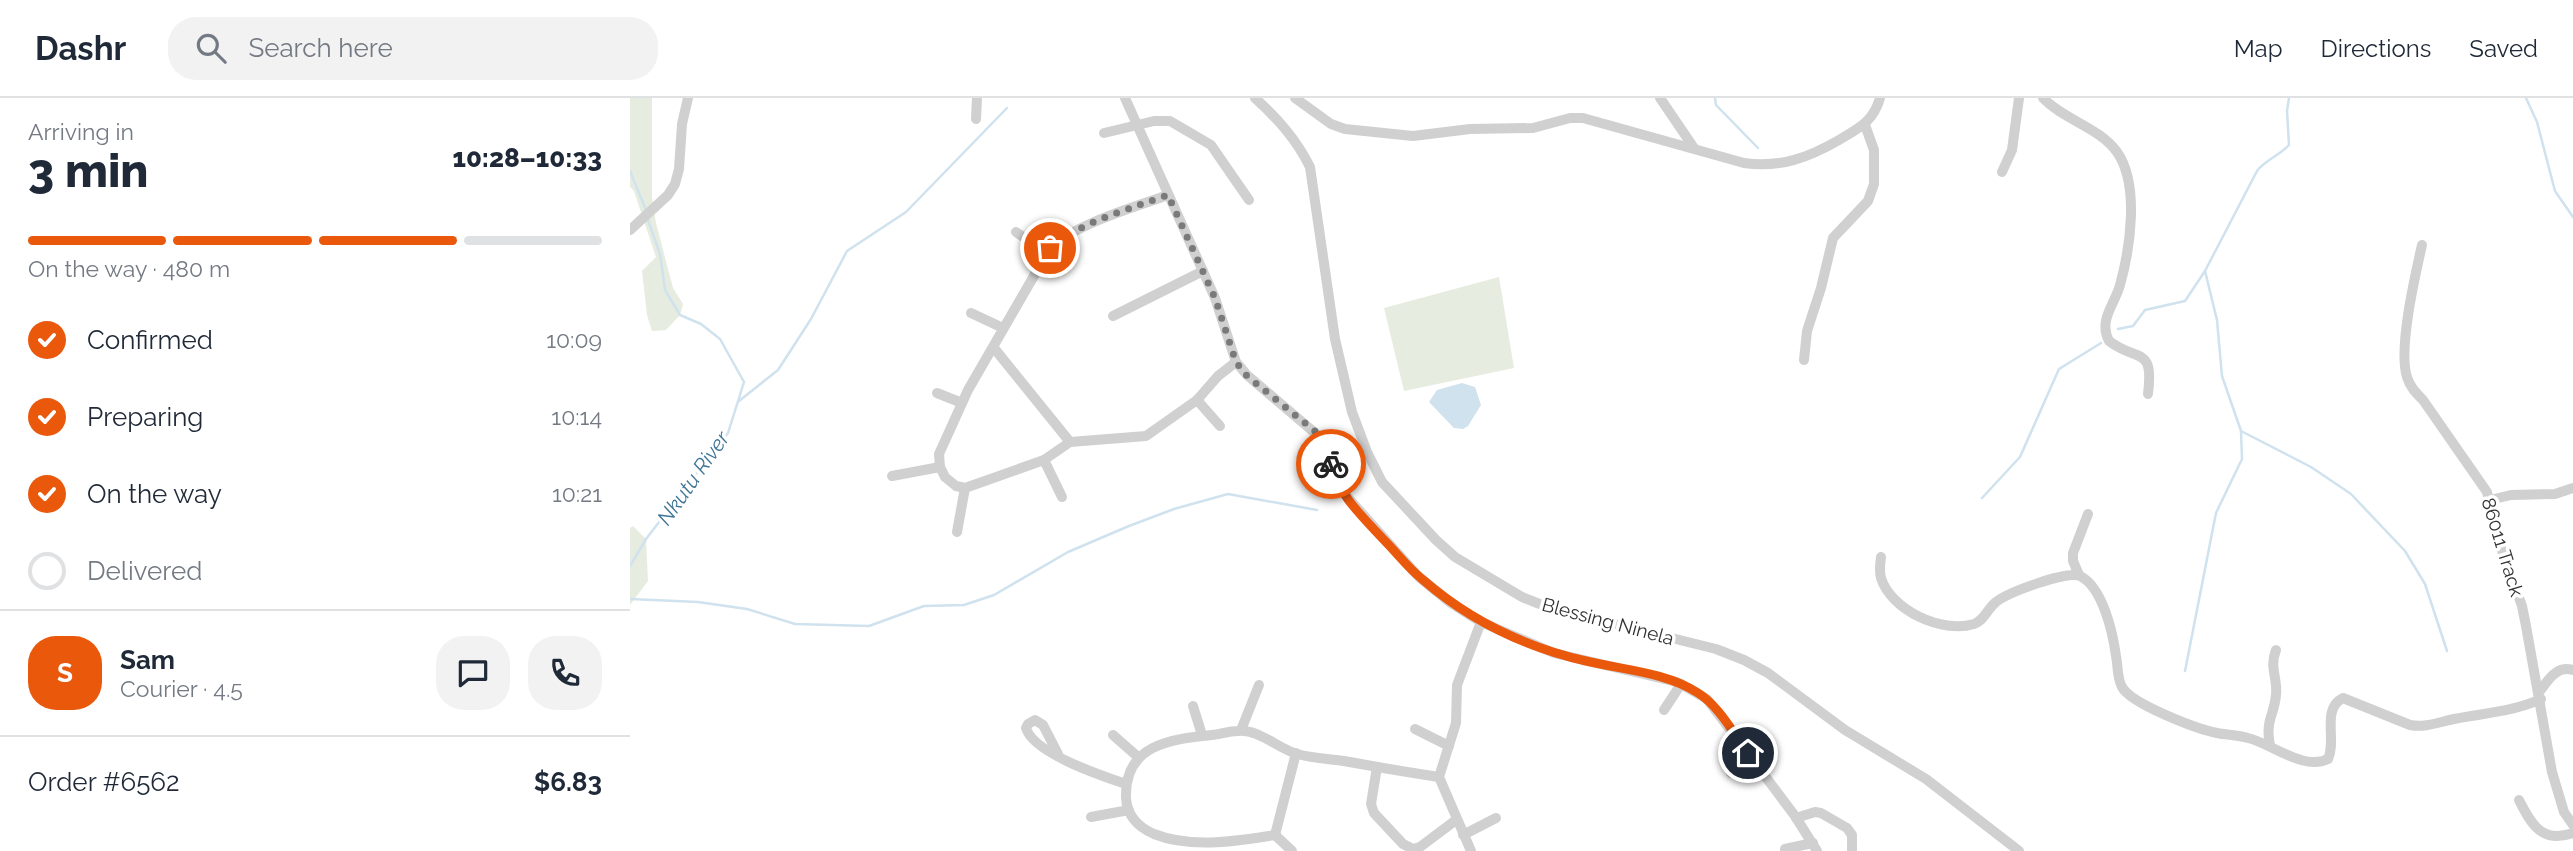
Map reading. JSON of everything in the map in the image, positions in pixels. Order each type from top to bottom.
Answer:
[{"type":"street","points":[[630,230],[660,204],[675,184],[680,169],[682,124],[688,98]]},
{"type":"street","points":[[976,120],[977,98]]},
{"type":"street","points":[[1125,98],[1203,271],[1236,362],[1247,376],[1322,439],[1335,480],[1341,490],[1419,578],[1451,603],[1482,622],[1554,653],[1681,684],[1707,699],[1815,847],[1786,849]]},
{"type":"street","name":"Blessing Ninela","points":[[1255,98],[1281,122],[1310,167],[1335,340],[1352,412],[1382,482],[1415,519],[1455,557],[1522,597],[1550,608],[1716,649],[1768,673],[1845,730],[1926,779],[2019,851]]},
{"type":"street","points":[[1295,98],[1332,124],[1362,133],[1436,135],[1457,130],[1533,128],[1570,118],[1583,118],[1761,166],[1780,164],[1814,154],[1865,125],[1875,113],[1880,98]]},
{"type":"street","points":[[1660,98],[1695,149]]},
{"type":"street","points":[[2002,172],[2012,150],[2019,98]]},
{"type":"street","points":[[2043,98],[2105,140],[2123,164],[2131,205],[2122,274],[2106,320],[2106,336],[2114,345],[2140,355],[2147,361],[2150,375],[2148,394]]},
{"type":"street","points":[[1104,133],[1138,124],[1170,121],[1211,145],[1249,200]]},
{"type":"street","points":[[1804,360],[1807,331],[1833,239],[1868,201],[1874,184],[1874,150],[1865,125]]},
{"type":"street","points":[[1168,195],[1122,211],[1059,240],[1046,253],[962,403],[939,454],[940,467],[945,477],[956,486],[965,488],[1044,460],[1070,442],[1146,436],[1197,400],[1218,376],[1236,362]]},
{"type":"street","points":[[1016,232],[1046,253]]},
{"type":"street","name":"86011 Track","points":[[2423,245],[2412,287],[2405,354],[2406,375],[2410,386],[2423,400],[2490,500],[2497,537],[2522,606],[2552,772],[2564,812],[2573,825]]},
{"type":"street","points":[[1113,316],[1203,271]]},
{"type":"street","points":[[971,313],[1003,328]]},
{"type":"street","points":[[994,348],[1070,442]]},
{"type":"street","points":[[937,393],[962,403]]},
{"type":"street","points":[[1197,400],[1220,426]]},
{"type":"street","points":[[1044,460],[1062,497]]},
{"type":"street","points":[[892,476],[940,467]]},
{"type":"street","points":[[957,532],[965,488]]},
{"type":"street","points":[[2490,500],[2511,495],[2555,494],[2573,488]]},
{"type":"street","points":[[2079,575],[2073,561],[2073,553],[2088,514]]},
{"type":"street","points":[[1881,557],[1882,580],[1898,601],[1923,618],[1952,626],[1976,623],[2002,598],[2056,576],[2069,573],[2079,575],[2087,580],[2098,595],[2109,621],[2119,678],[2123,689],[2130,696],[2204,729],[2248,738],[2302,760],[2322,762],[2328,759],[2331,754],[2331,711],[2334,704],[2343,698],[2419,727],[2483,716],[2540,695],[2557,672],[2566,668],[2573,670]]},
{"type":"street","points":[[1471,851],[1439,777],[1456,723],[1457,685],[1482,622]]},
{"type":"street","points":[[2270,746],[2267,727],[2276,697],[2272,665],[2276,650]]},
{"type":"street","points":[[1664,710],[1681,684]]},
{"type":"street","points":[[1241,730],[1259,685]]},
{"type":"street","points":[[1193,706],[1202,735]]},
{"type":"street","points":[[1415,729],[1449,746]]},
{"type":"street","points":[[1275,835],[1231,846],[1189,842],[1155,834],[1139,826],[1129,810],[1126,783],[1138,757],[1150,749],[1168,742],[1241,730],[1256,734],[1296,754],[1439,777]]},
{"type":"street","points":[[1113,735],[1138,757]]},
{"type":"street","points":[[1731,773],[1748,753]]},
{"type":"street","points":[[1058,754],[1079,768],[1126,783]]},
{"type":"street","points":[[1275,835],[1296,754]]},
{"type":"street","points":[[1377,767],[1371,809],[1403,844],[1413,849],[1420,847],[1456,820]]},
{"type":"street","points":[[2519,800],[2535,828],[2555,836],[2573,833]]},
{"type":"street","points":[[1091,817],[1129,810]]},
{"type":"street","points":[[1796,818],[1815,812],[1821,813],[1847,828],[1854,843],[1852,851]]},
{"type":"street","points":[[1463,835],[1496,818]]},
{"type":"street","points":[[1275,835],[1292,851]]},
{"type":"shaded area","points":[[630,98],[652,98],[652,198],[673,288],[683,304],[680,315],[666,330],[652,331],[647,315],[642,271],[656,257],[634,191],[630,187]]},
{"type":"shaded area","points":[[1499,277],[1514,368],[1404,391],[1384,308]]},
{"type":"shaded area","points":[[633,526],[646,539],[648,581],[630,605],[630,528]]},
{"type":"water","points":[[1462,383],[1475,387],[1481,405],[1468,426],[1463,429],[1454,428],[1429,402],[1437,390]]},
{"type":"waterway","points":[[1715,98],[1716,105],[1758,148]]},
{"type":"waterway","points":[[2118,329],[2133,326],[2145,310],[2185,301],[2205,271],[2257,171],[2289,145],[2289,98]]},
{"type":"waterway","points":[[2526,98],[2537,122],[2555,191],[2573,217]]},
{"type":"waterway","points":[[739,401],[778,370],[811,319],[847,251],[906,212],[1007,108]]},
{"type":"waterway","name":"Nkutu River","points":[[630,171],[646,210]]},
{"type":"waterway","name":"Nkutu River","points":[[630,566],[646,539],[728,433],[744,382],[720,339],[701,324],[680,315],[665,290],[660,254],[648,220]]},
{"type":"waterway","points":[[2185,671],[2216,513],[2242,459],[2241,431],[2222,376],[2217,320],[2205,271]]},
{"type":"waterway","points":[[1982,498],[2020,457],[2059,369],[2101,343]]},
{"type":"waterway","points":[[2241,431],[2311,467],[2351,494],[2405,551],[2425,584],[2447,651]]},
{"type":"waterway","points":[[630,599],[698,602],[747,609],[795,624],[869,626],[924,606],[964,605],[994,595],[1068,552],[1174,509],[1228,494],[1317,510]]},
{"type":"way so far","points":[[1050,248],[1059,240],[1122,211],[1168,195],[1215,298],[1236,362],[1247,376],[1316,432],[1326,446],[1331,464]]},
{"type":"route","points":[[1331,464],[1341,490],[1371,526],[1419,578],[1451,603],[1482,622],[1554,653],[1677,682],[1696,691],[1707,699],[1748,753]]}]
